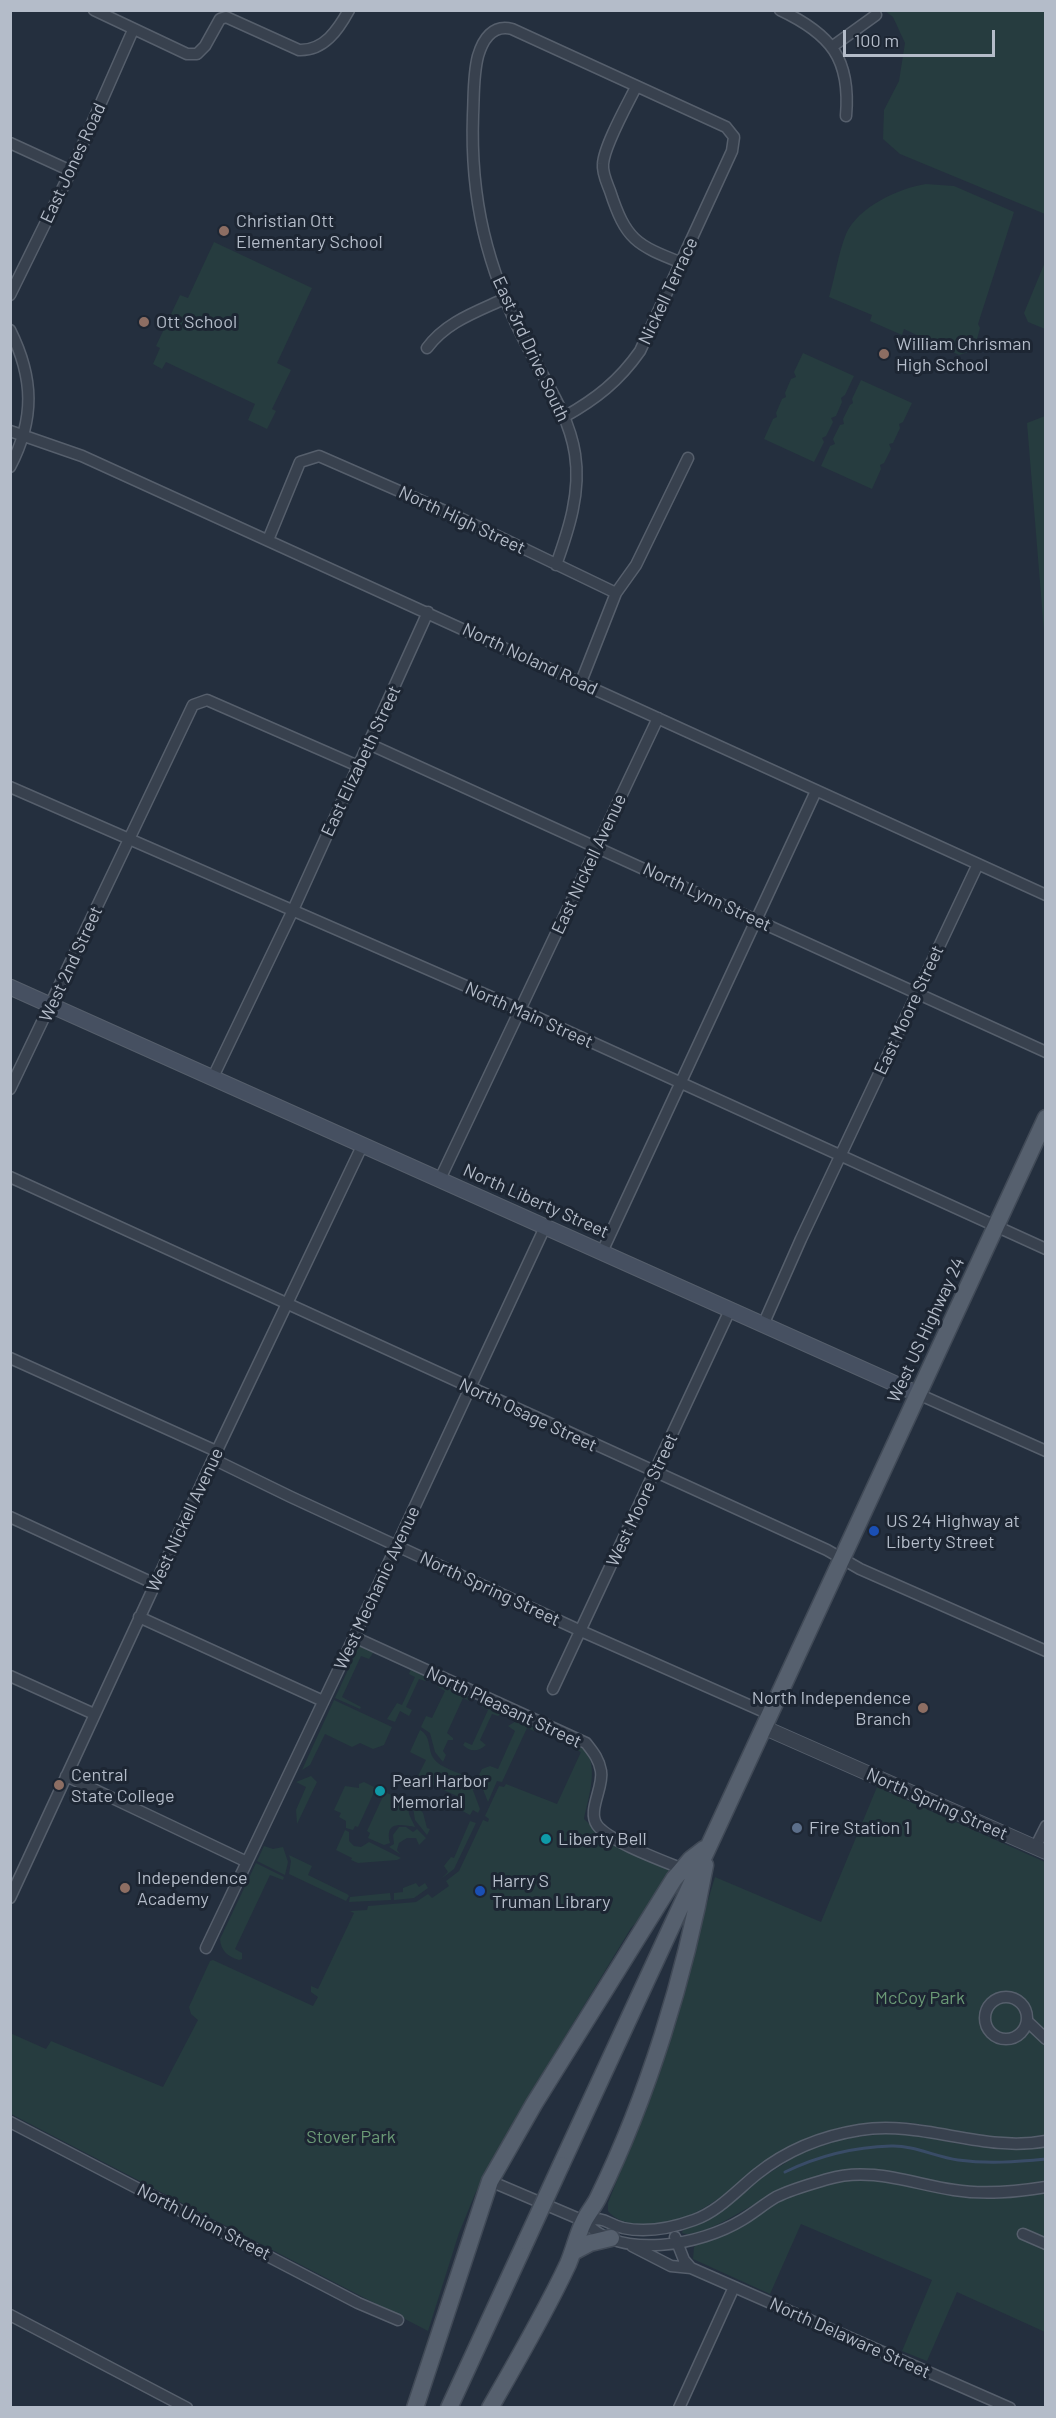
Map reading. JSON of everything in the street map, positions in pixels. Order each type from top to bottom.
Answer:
[{"type":"main road","name":"North Liberty Street","points":[[10,987],[918,1394]]},
{"type":"main road","name":"West US Highway 24","points":[[449,2408],[1046,1118]]},
{"type":"main road","points":[[415,2408],[490,2181],[534,2104],[674,1879],[709,1844]]},
{"type":"main road","points":[[489,2408],[547,2306],[628,2129],[674,1998],[699,1907],[709,1844]]},
{"type":"main road","points":[[573,2252],[590,2243],[618,2241]]},
{"type":"street","points":[[94,10],[187,54],[196,54],[205,46],[220,19],[226,17],[299,50],[308,50],[321,45],[337,30],[349,10]]},
{"type":"street","points":[[780,10],[814,28],[833,46],[846,76],[848,97],[846,116]]},
{"type":"street","points":[[833,46],[876,15]]},
{"type":"street","name":"East 3rd Drive South","points":[[556,565],[569,530],[577,485],[575,453],[564,417],[504,299],[479,218],[472,143],[475,68],[486,38],[495,30],[503,27],[512,29],[636,87]]},
{"type":"street","name":"East Jones Road","points":[[10,295],[72,171],[133,30]]},
{"type":"street","points":[[636,87],[606,152],[603,163],[604,172],[613,200],[632,237],[642,246],[682,263]]},
{"type":"street","name":"Nickell Terrace","points":[[564,417],[589,403],[624,374],[640,351],[682,263],[738,135],[636,87]]},
{"type":"street","points":[[10,143],[72,171]]},
{"type":"street","points":[[427,348],[437,334],[453,323],[504,299]]},
{"type":"street","points":[[10,330],[22,355],[28,380],[29,406],[23,437],[10,468]]},
{"type":"street","name":"North Noland Road","points":[[10,431],[82,456],[1046,895]]},
{"type":"street","name":"North High Street","points":[[268,540],[300,462],[319,456],[454,515],[616,593]]},
{"type":"street","points":[[581,682],[616,593],[636,565],[688,458]]},
{"type":"street","name":"East Elizabeth Street","points":[[213,1077],[369,744],[428,612]]},
{"type":"street","name":"West 2nd Street","points":[[10,1089],[193,705],[207,700],[358,766]]},
{"type":"street","name":"East Nickell Avenue","points":[[521,1010],[658,718]]},
{"type":"street","name":"North Lynn Street","points":[[369,744],[598,846],[1046,1052]]},
{"type":"street","name":"North Main Street","points":[[10,787],[521,1010],[1046,1249]]},
{"type":"street","points":[[602,1252],[816,791]]},
{"type":"street","name":"East Moore Street","points":[[841,1156],[978,864]]},
{"type":"street","points":[[440,1179],[521,1010]]},
{"type":"street","name":"West Nickell Avenue","points":[[10,1898],[139,1617],[363,1144]]},
{"type":"street","points":[[763,1325],[841,1156]]},
{"type":"street","name":"North Osage Street","points":[[10,1177],[842,1558],[860,1569],[1046,1651]]},
{"type":"street","name":"West Mechanic Avenue","points":[[206,1948],[545,1227]]},
{"type":"street","name":"West Moore Street","points":[[553,1689],[730,1310]]},
{"type":"street","name":"North Spring Street","points":[[10,1358],[215,1455],[397,1546],[581,1631],[1040,1850]]},
{"type":"street","name":"North Liberty Street","points":[[918,1394],[1046,1451]]},
{"type":"street","points":[[10,1517],[155,1584]]},
{"type":"street","points":[[139,1617],[323,1701]]},
{"type":"street","name":"North Pleasant Street","points":[[354,1637],[586,1743],[597,1756],[602,1773],[594,1817],[599,1827],[638,1850],[683,1869]]},
{"type":"street","points":[[10,1676],[94,1714]]},
{"type":"street","points":[[66,1776],[247,1862]]},
{"type":"street","points":[[1040,1850],[1046,1826]]},
{"type":"street","points":[[1027,2020],[1021,2033],[1016,2037],[1002,2039],[990,2033],[985,2013],[992,2002],[1006,1997],[1019,2002],[1024,2007],[1027,2020],[1046,2039]]},
{"type":"street","name":"North Union Street","points":[[10,2122],[358,2303],[398,2320]]},
{"type":"street","points":[[490,2181],[584,2221],[600,2218],[622,2228],[646,2230],[672,2227],[697,2219],[723,2204],[777,2160],[800,2147],[830,2137],[862,2130],[900,2128],[931,2131],[983,2142],[1028,2144],[1046,2141]]},
{"type":"street","points":[[618,2241],[652,2245],[695,2239],[742,2220],[779,2196],[831,2178],[855,2174],[877,2175],[955,2191],[1017,2192],[1046,2187]]},
{"type":"street","name":"North Delaware Street","points":[[584,2221],[595,2233],[618,2241],[671,2266],[691,2268],[1010,2408]]},
{"type":"street","points":[[672,2227],[684,2260],[691,2268]]},
{"type":"street","points":[[1023,2234],[1046,2244]]},
{"type":"street","points":[[679,2408],[734,2287]]},
{"type":"street","points":[[10,2315],[187,2408]]},
{"type":"green space","points":[[885,11],[1045,11],[1045,214],[900,154],[883,139],[884,110],[899,81],[905,43],[893,17]]},
{"type":"green space","points":[[926,184],[954,186],[1014,212],[978,324],[980,328],[974,350],[959,355],[904,329],[902,335],[870,321],[872,315],[829,297],[843,242],[852,224],[869,207],[880,200]]},
{"type":"green space","points":[[214,242],[312,288],[277,363],[291,370],[272,409],[276,411],[267,429],[248,420],[255,404],[166,362],[162,369],[153,364],[160,348],[156,346],[180,295],[188,298]]},
{"type":"green space","points":[[1045,262],[1045,329],[1028,322],[1024,313]]},
{"type":"green space","points":[[803,353],[854,376],[845,395],[841,398],[842,402],[836,416],[831,418],[833,422],[826,436],[822,438],[824,442],[814,462],[764,439],[773,419],[777,417],[776,413],[782,399],[786,397],[785,393],[791,379],[796,377],[794,372]]},
{"type":"green space","points":[[861,380],[912,403],[903,422],[899,424],[900,428],[893,443],[889,444],[891,449],[884,463],[880,465],[881,469],[872,489],[821,466],[830,446],[835,444],[833,439],[840,425],[844,424],[843,419],[853,403],[852,399]]},
{"type":"green space","points":[[1045,416],[1045,644],[1027,423]]},
{"type":"green space","points":[[359,1646],[373,1653],[369,1659],[361,1656],[342,1697],[361,1707],[360,1709],[335,1698]]},
{"type":"green space","points":[[411,1669],[428,1679],[425,1681],[419,1679],[406,1707],[412,1710],[409,1716],[400,1711],[395,1722],[387,1719],[397,1703],[402,1705],[415,1677],[409,1674]]},
{"type":"green space","points":[[439,1683],[472,1698],[469,1701],[463,1698],[447,1733],[453,1740],[448,1740],[443,1751],[446,1755],[443,1762],[435,1752],[430,1733],[421,1727],[426,1716],[432,1718],[445,1691],[438,1687]]},
{"type":"green space","points":[[334,1700],[392,1727],[384,1745],[373,1749],[360,1743],[352,1747],[325,1734],[310,1765],[302,1770]]},
{"type":"green space","points":[[484,1703],[499,1710],[501,1714],[498,1716],[492,1714],[480,1740],[486,1745],[477,1750],[471,1750],[463,1745],[465,1742],[472,1745],[488,1710],[482,1707]]},
{"type":"green space","points":[[518,1720],[537,1727],[534,1731],[527,1728],[502,1782],[497,1781],[488,1802],[478,1777],[482,1769],[490,1766],[498,1769],[515,1731],[508,1726]]},
{"type":"green space","points":[[420,1730],[426,1736],[432,1755],[437,1762],[468,1777],[480,1809],[478,1813],[473,1810],[470,1815],[453,1806],[457,1796],[417,1778],[426,1760],[410,1752]]},
{"type":"green space","name":"Stover Park","points":[[575,1745],[584,1750],[592,1767],[591,1789],[584,1819],[597,1831],[672,1871],[646,1913],[631,1928],[526,2101],[475,2194],[459,2233],[428,2331],[11,2114],[10,2033],[46,2049],[51,2041],[163,2087],[198,2020],[191,2014],[189,2007],[210,1961],[213,1960],[313,2006],[318,1997],[311,1992],[311,1986],[318,1989],[354,1913],[350,1911],[367,1910],[368,1906],[416,1902],[428,1894],[432,1898],[449,1886],[446,1881],[459,1871],[483,1820],[488,1822],[489,1819],[485,1816],[499,1786],[504,1787],[506,1784],[557,1804],[581,1752],[574,1749]]},
{"type":"green space","points":[[311,1776],[317,1782],[297,1824],[296,1810],[306,1787],[296,1782]]},
{"type":"green space","points":[[364,1782],[376,1788],[358,1827],[355,1826],[353,1830],[346,1828],[346,1821],[339,1817],[341,1813],[334,1810],[345,1786],[359,1788],[359,1784]]},
{"type":"green space","name":"McCoy Park","points":[[877,1787],[1045,1862],[1045,2135],[991,2137],[901,2122],[851,2125],[814,2135],[782,2151],[724,2195],[683,2218],[661,2224],[636,2224],[617,2219],[608,2211],[608,2203],[642,2116],[715,1877],[821,1922]]},
{"type":"green space","points":[[385,1792],[408,1803],[409,1814],[415,1827],[400,1825],[392,1827],[389,1836],[390,1843],[384,1845],[368,1838],[370,1833],[367,1831]]},
{"type":"green space","points":[[412,1801],[423,1813],[427,1828],[430,1829],[427,1835],[415,1820]]},
{"type":"green space","points":[[470,1821],[476,1823],[454,1869],[441,1879],[448,1872],[444,1866],[451,1857],[454,1858]]},
{"type":"green space","points":[[399,1827],[406,1827],[413,1832],[417,1829],[426,1838],[419,1845],[416,1838],[407,1838],[399,1843],[397,1850],[400,1854],[389,1847],[394,1844],[393,1835]]},
{"type":"green space","points":[[345,1830],[349,1832],[349,1841],[354,1846],[361,1847],[369,1842],[401,1858],[358,1863],[351,1860],[352,1858],[336,1850]]},
{"type":"green space","points":[[264,1846],[273,1849],[283,1847],[288,1862],[285,1875],[257,1861]]},
{"type":"green space","points":[[289,1855],[312,1866],[308,1875],[347,1894],[349,1896],[346,1901],[289,1874],[291,1861]]},
{"type":"green space","points":[[256,1863],[284,1877],[283,1880],[270,1875],[235,1949],[242,1953],[242,1959],[239,1960],[225,1952],[220,1939]]},
{"type":"green space","points":[[416,1883],[419,1887],[425,1883],[428,1888],[414,1898],[394,1900],[394,1893],[403,1892],[403,1888]]},
{"type":"green space","points":[[390,1893],[391,1900],[349,1902],[350,1897]]},
{"type":"green space","points":[[897,2132],[952,2143],[1009,2150],[1045,2147],[1045,2180],[1005,2188],[974,2189],[885,2171],[852,2169],[809,2179],[761,2200],[713,2227],[690,2234],[682,2233],[683,2230],[725,2210],[760,2179],[801,2153],[842,2139]]},
{"type":"green space","points":[[862,2177],[905,2183],[972,2198],[994,2199],[1045,2191],[1045,2332],[957,2292],[927,2361],[902,2351],[932,2280],[801,2224],[770,2294],[693,2259],[694,2247],[699,2242],[773,2203],[826,2182]]},
{"type":"waterway","points":[[785,2172],[837,2153],[891,2146],[908,2147],[969,2161],[1002,2162],[1046,2159]]},
{"type":"place","name":"Christian Ott Elementary School","points":[[224,231]]},
{"type":"place","name":"Ott School","points":[[144,322]]},
{"type":"place","name":"William Chrisman High School","points":[[884,354]]},
{"type":"place","name":"US 24 Highway at Liberty Street","points":[[874,1531]]},
{"type":"place","name":"North Independence Branch","points":[[923,1708]]},
{"type":"place","name":"Central State College","points":[[59,1785]]},
{"type":"place","name":"Pearl Harbor Memorial","points":[[380,1791]]},
{"type":"place","name":"Fire Station 1","points":[[797,1828]]},
{"type":"place","name":"Liberty Bell","points":[[546,1839]]},
{"type":"place","name":"Independence Academy","points":[[125,1888]]},
{"type":"place","name":"Harry S Truman Library","points":[[480,1891]]}]
